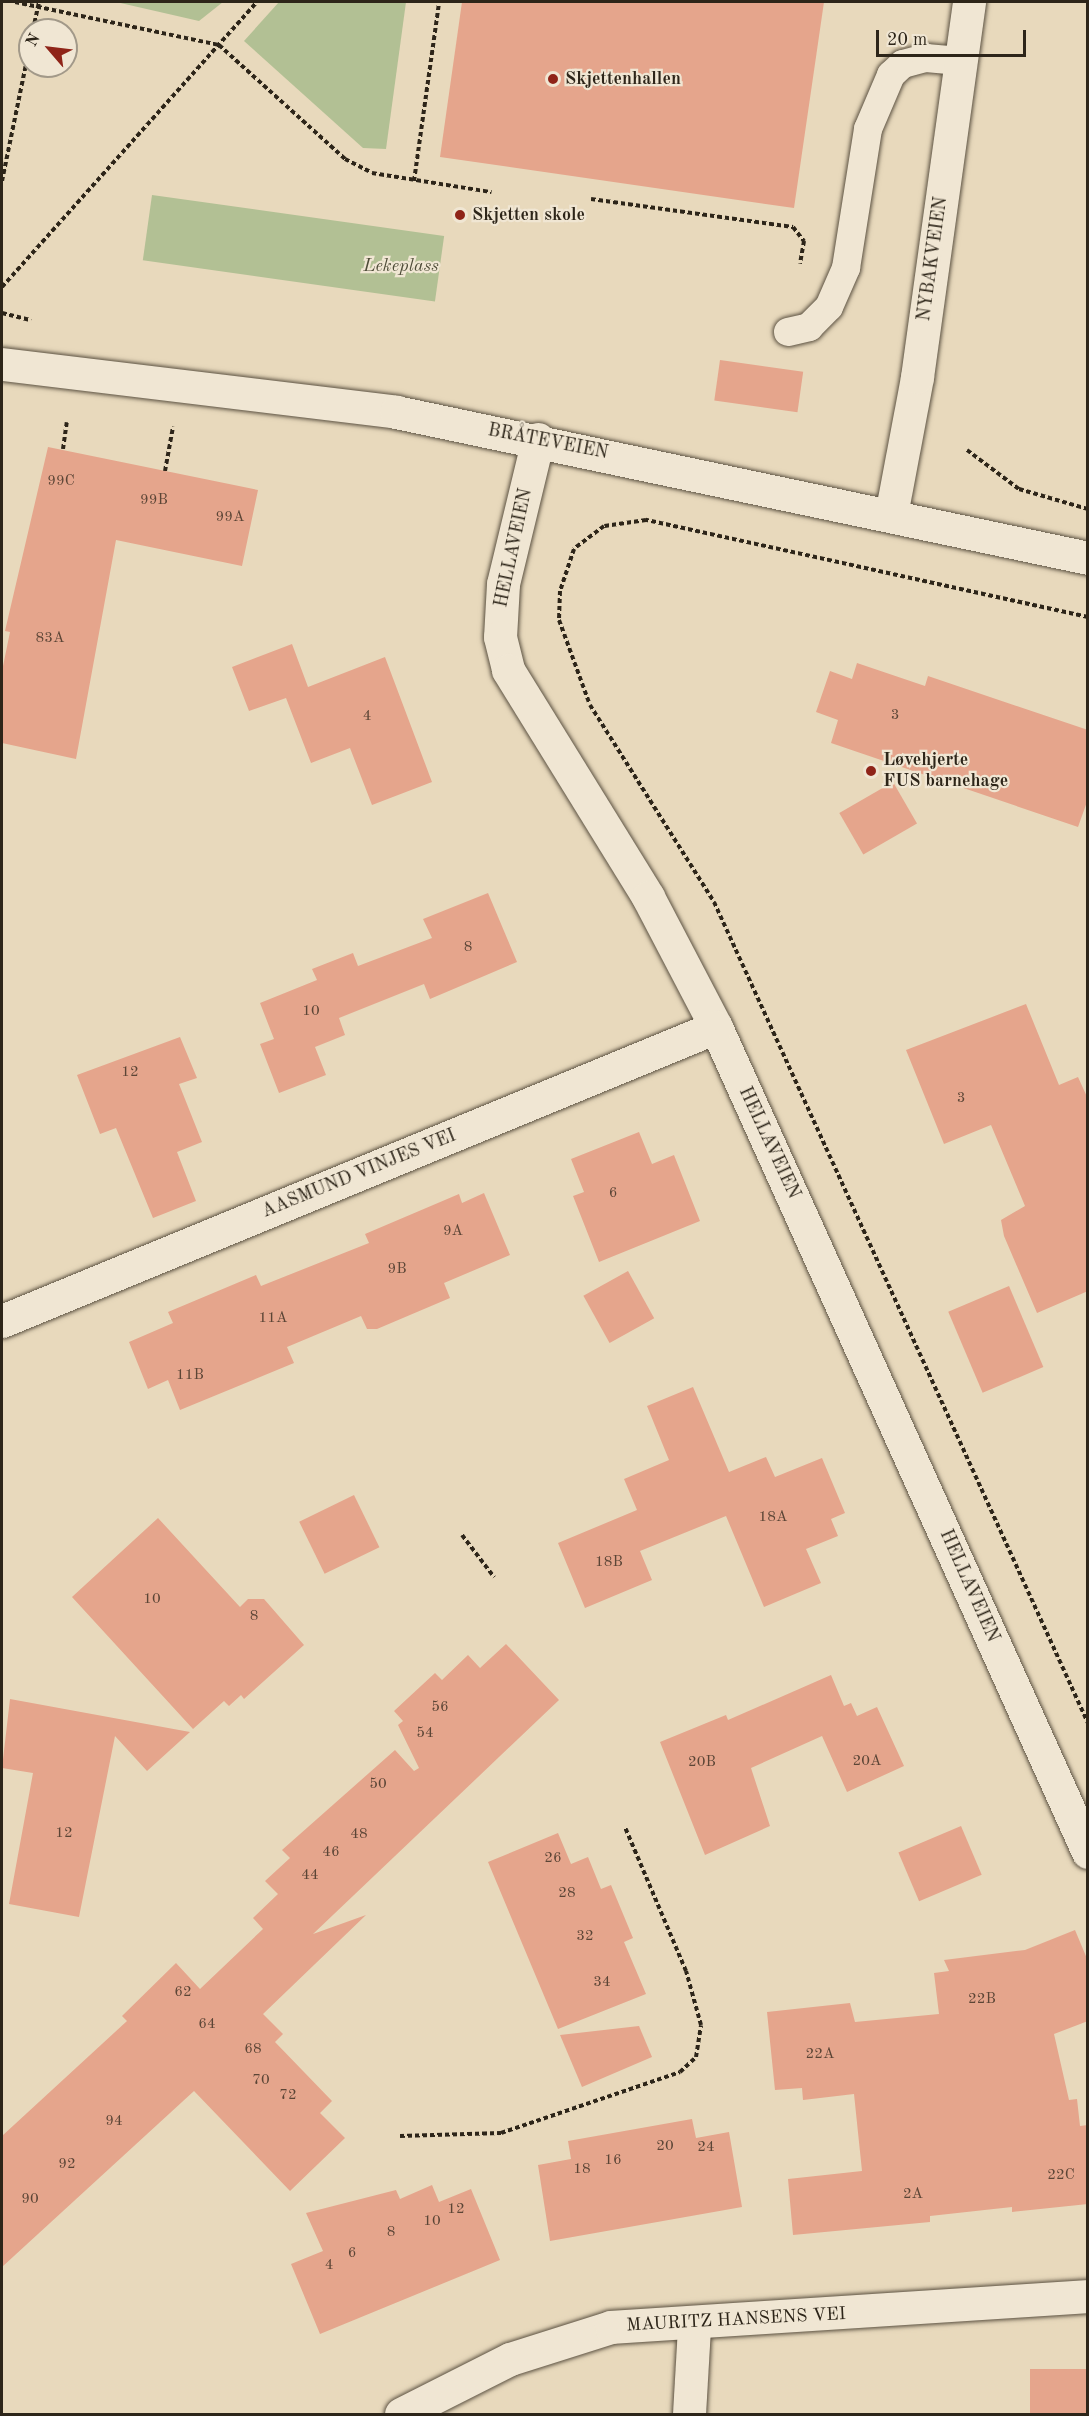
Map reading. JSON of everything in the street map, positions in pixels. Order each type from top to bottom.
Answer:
[{"type":"street","name":"NYBAKVEIEN","points":[[891,515],[917,377],[969,2]]},
{"type":"street","name":"BRÅTEVEIEN","points":[[2,364],[325,401],[538,439],[1088,558]]},
{"type":"street","name":"HELLAVEIEN","points":[[538,439],[502,584],[500,637],[508,670],[648,897],[716,1027],[1088,1852]]},
{"type":"street","name":"AASMUND VINJES VEI","points":[[2,1321],[716,1027]]},
{"type":"street","name":"MAURITZ HANSENS VEI","points":[[401,2415],[510,2359],[611,2327],[694,2326],[1088,2296]]},
{"type":"street","points":[[689,2415],[694,2326]]},
{"type":"lane","points":[[788,332],[809,327],[829,307],[846,268],[868,129],[891,75],[903,64],[926,58],[960,61]]},
{"type":"path","points":[[15,2],[38,4],[219,45],[345,159],[372,173],[491,192]]},
{"type":"path","points":[[2,287],[257,2]]},
{"type":"path","points":[[414,181],[439,2]]},
{"type":"path","points":[[2,181],[23,78]]},
{"type":"path","points":[[591,199],[793,227],[804,241],[788,332]]},
{"type":"path","points":[[2,314],[31,320]]},
{"type":"path","points":[[63,449],[67,422]]},
{"type":"path","points":[[165,471],[172,433]]},
{"type":"path","points":[[967,450],[1019,489],[1088,509]]},
{"type":"path","points":[[1088,617],[646,520],[604,526],[574,549],[560,591],[559,620],[590,705],[714,902],[1088,1724]]},
{"type":"path","points":[[462,1535],[494,1577]]},
{"type":"path","points":[[400,2136],[501,2133],[680,2072],[696,2057],[701,2025],[686,1971],[624,1827]]},
{"type":"green space","points":[[116,2],[223,2],[199,21]]},
{"type":"green space","points":[[279,2],[406,2],[386,149],[363,148],[244,41]]},
{"type":"green space","name":"Lekeplass","points":[[152,195],[444,236],[435,301],[143,260]]},
{"type":"building","points":[[462,2],[824,2],[794,208],[440,157]]},
{"type":"building","points":[[720,360],[803,372],[797,412],[714,401]]},
{"type":"building","points":[[48,447],[258,490],[242,566],[116,540],[76,759],[2,743],[2,671],[10,632],[5,631]]},
{"type":"building","points":[[292,644],[308,687],[385,657],[432,782],[372,805],[350,748],[311,763],[286,698],[249,711],[232,667]]},
{"type":"building","points":[[857,663],[925,686],[928,676],[1088,730],[1088,799],[1078,827],[831,743],[838,720],[816,712],[830,671],[852,679]]},
{"type":"building","points":[[893,782],[917,824],[863,855],[839,813]]},
{"type":"building","points":[[488,893],[517,962],[430,999],[424,984],[339,1018],[345,1035],[315,1047],[326,1075],[279,1093],[260,1044],[274,1039],[260,1003],[317,980],[312,969],[353,953],[358,966],[432,938],[423,919]]},
{"type":"building","points":[[1026,1004],[1059,1085],[1078,1077],[1088,1099],[1088,1291],[1037,1313],[1004,1236],[1001,1220],[1025,1206],[991,1125],[944,1144],[906,1050]]},
{"type":"building","points":[[180,1037],[197,1078],[179,1084],[202,1142],[177,1152],[196,1201],[153,1218],[116,1128],[100,1134],[77,1075]]},
{"type":"building","points":[[639,1132],[652,1164],[674,1155],[700,1221],[599,1262],[573,1196],[584,1192],[571,1159]]},
{"type":"building","points":[[484,1193],[510,1255],[444,1283],[450,1298],[377,1329],[367,1329],[361,1316],[287,1347],[294,1363],[180,1410],[168,1380],[148,1389],[129,1342],[173,1323],[168,1312],[256,1275],[261,1286],[369,1243],[365,1234],[459,1194],[462,1203]]},
{"type":"building","points":[[628,1271],[654,1318],[610,1343],[583,1296]]},
{"type":"building","points":[[1009,1286],[1043,1367],[983,1393],[948,1312]]},
{"type":"building","points":[[693,1387],[729,1472],[766,1457],[775,1477],[822,1458],[845,1513],[831,1519],[838,1536],[806,1549],[821,1583],[764,1607],[726,1516],[640,1551],[652,1580],[585,1608],[558,1543],[637,1510],[624,1479],[669,1460],[647,1406]]},
{"type":"building","points":[[354,1495],[379,1547],[325,1574],[299,1522]]},
{"type":"building","points":[[158,1518],[240,1607],[248,1599],[264,1599],[304,1645],[244,1699],[241,1695],[229,1706],[224,1701],[193,1729],[72,1597]]},
{"type":"building","points":[[506,1644],[559,1700],[313,1934],[366,1915],[263,2014],[283,2034],[275,2042],[332,2101],[320,2113],[345,2138],[290,2191],[194,2091],[2,2267],[2,2136],[127,2021],[122,2016],[176,1963],[200,1989],[263,1929],[253,1918],[278,1894],[265,1881],[290,1858],[282,1850],[395,1750],[414,1771],[419,1768],[398,1725],[403,1721],[394,1711],[435,1673],[442,1680],[468,1655],[480,1668]]},
{"type":"building","points":[[831,1675],[844,1706],[851,1703],[857,1716],[877,1707],[904,1766],[847,1792],[822,1736],[751,1768],[770,1826],[705,1855],[660,1742],[726,1715],[728,1720]]},
{"type":"building","points":[[10,1699],[190,1732],[147,1771],[115,1736],[79,1917],[9,1904],[33,1773],[2,1768]]},
{"type":"building","points":[[961,1826],[982,1875],[919,1901],[898,1853]]},
{"type":"building","points":[[558,1833],[571,1864],[588,1857],[601,1889],[611,1885],[633,1938],[624,1942],[646,1994],[558,2029],[488,1862]]},
{"type":"building","points":[[1075,1930],[1088,1961],[1088,2021],[1054,2034],[1069,2100],[1077,2099],[1080,2126],[1088,2125],[1088,2204],[1012,2212],[1012,2207],[930,2216],[930,2222],[793,2235],[788,2179],[862,2171],[854,2094],[803,2100],[802,2088],[775,2090],[767,2012],[850,2003],[855,2022],[939,2014],[934,1973],[949,1971],[944,1960],[1025,1950]]},
{"type":"building","points":[[639,2026],[652,2057],[582,2087],[560,2035]]},
{"type":"building","points":[[692,2119],[696,2138],[729,2132],[742,2207],[550,2241],[538,2165],[571,2159],[568,2141]]},
{"type":"building","points":[[432,2185],[439,2202],[471,2189],[500,2260],[320,2334],[291,2264],[323,2251],[306,2213],[396,2190],[400,2199]]},
{"type":"building","points":[[1030,2369],[1088,2369],[1088,2414],[1030,2414]]},
{"type":"place","name":"Skjettenhallen","points":[[553,79]]},
{"type":"place","name":"Skjetten skole","points":[[460,215]]},
{"type":"place","name":"Løvehjerte FUS barnehage","points":[[871,771]]}]
